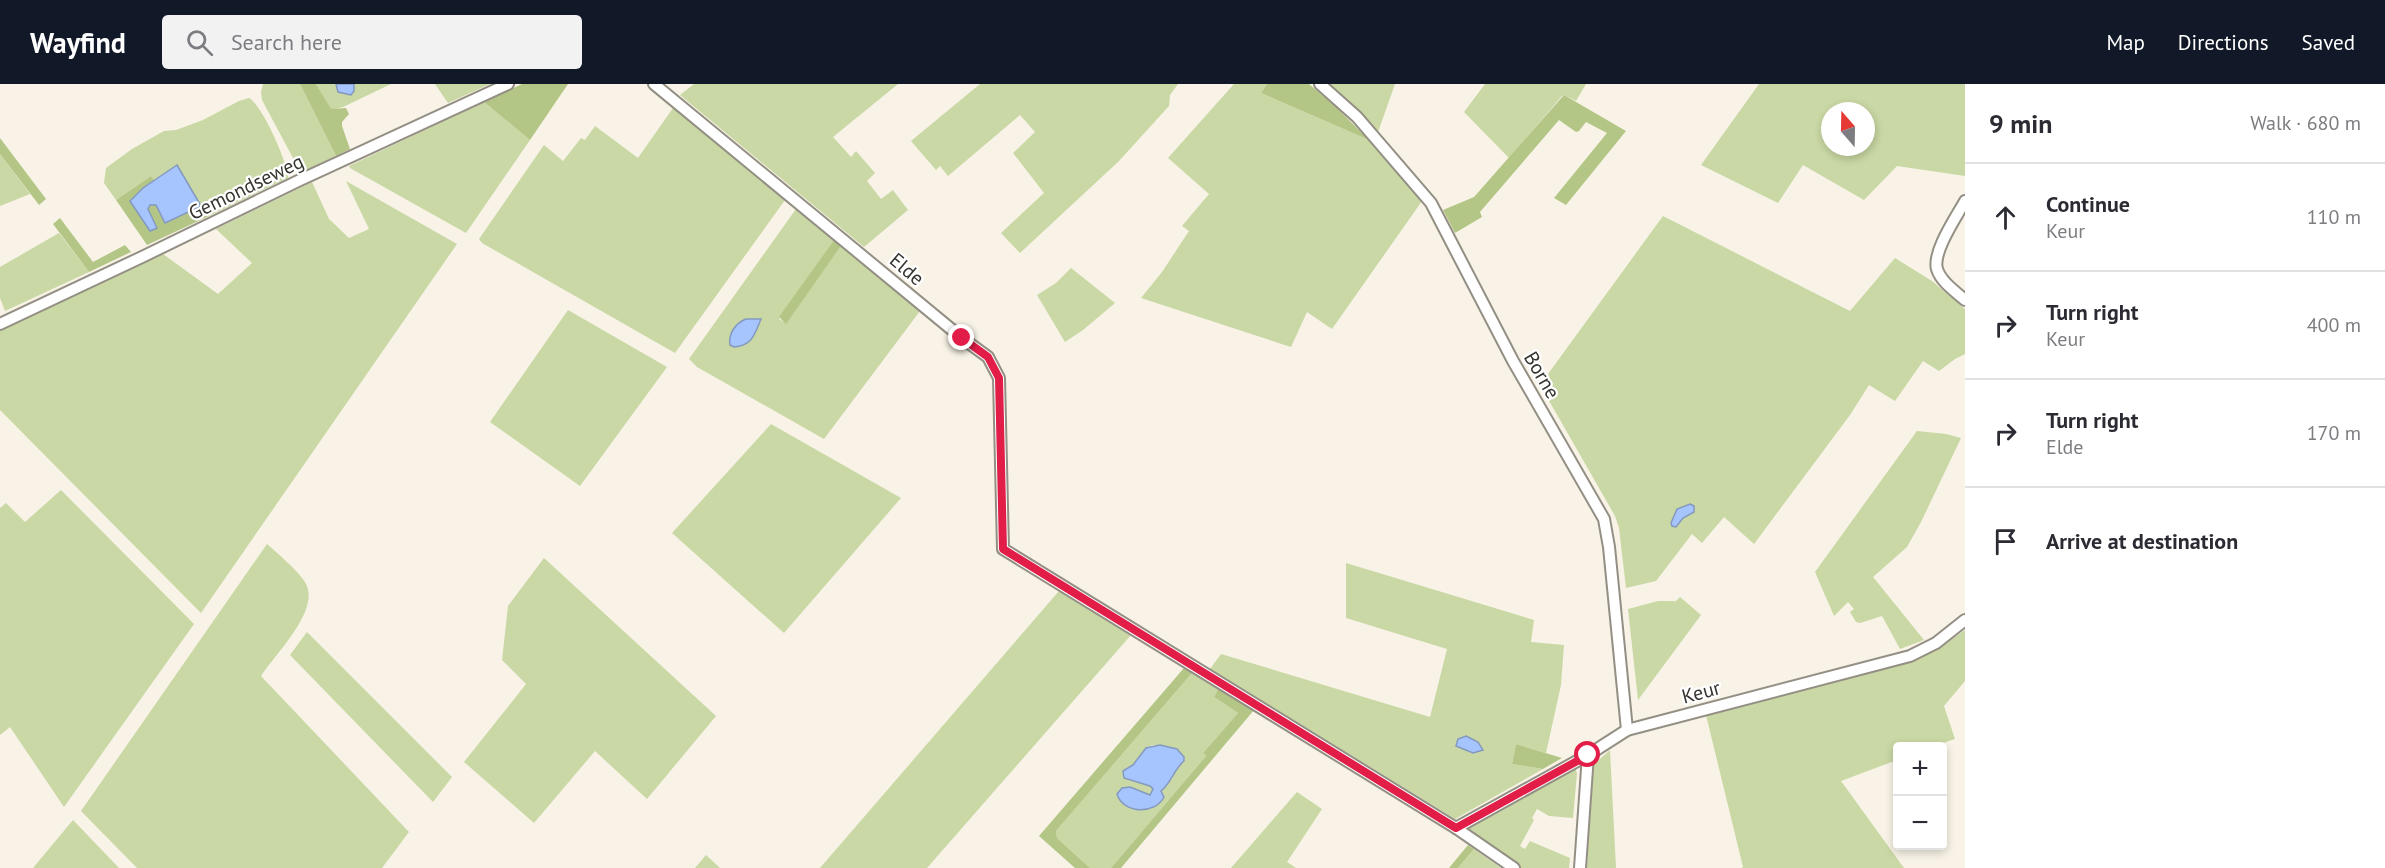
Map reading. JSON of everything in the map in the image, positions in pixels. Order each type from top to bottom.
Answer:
[{"type":"street","name":"Gemondseweg","points":[[0,324],[298,181],[508,84]]},
{"type":"street","name":"Elde","points":[[654,84],[988,357],[999,378],[1003,549],[1456,828]]},
{"type":"street","name":"Borne","points":[[1320,84],[1357,117],[1431,203],[1513,361],[1604,519],[1610,547],[1628,730]]},
{"type":"street","points":[[1965,201],[1936,260],[1937,270],[1943,279],[1965,300]]},
{"type":"street","name":"Keur","points":[[1456,828],[1588,755],[1628,730],[1910,656],[1936,643],[1965,620]]},
{"type":"street","points":[[1580,868],[1588,755]]},
{"type":"street","points":[[1456,828],[1514,868]]},
{"type":"green space","points":[[263,84],[300,84],[336,156],[301,173],[262,100]]},
{"type":"green space","points":[[300,84],[316,84],[331,109],[346,108],[349,114],[342,122],[342,126],[350,149],[336,156]]},
{"type":"green space","points":[[316,84],[336,84],[338,92],[351,95],[354,91],[354,84],[391,84],[343,107],[331,110]]},
{"type":"green space","points":[[435,84],[490,84],[448,103]]},
{"type":"green space","points":[[522,84],[568,84],[530,140],[484,102]]},
{"type":"green space","points":[[694,84],[898,84],[833,137],[851,157],[856,151],[875,173],[867,181],[881,199],[893,190],[908,210],[864,247],[680,95]]},
{"type":"green space","points":[[980,84],[1178,84],[1170,95],[1169,106],[1119,161],[1020,253],[1001,233],[1044,193],[1013,153],[1035,132],[1020,115],[948,176],[940,166],[936,170],[911,141]]},
{"type":"green space","points":[[1234,84],[1267,84],[1261,93],[1369,140],[1422,201],[1332,329],[1307,312],[1291,347],[1141,298],[1162,272],[1189,231],[1182,226],[1209,194],[1168,158]]},
{"type":"green space","points":[[1267,84],[1309,84],[1369,140],[1261,93]]},
{"type":"green space","points":[[1328,84],[1395,84],[1378,132],[1335,90]]},
{"type":"green space","points":[[1485,84],[1586,84],[1576,101],[1562,96],[1509,158],[1464,112]]},
{"type":"green space","points":[[1759,84],[1965,84],[1965,176],[1897,166],[1864,200],[1803,165],[1778,203],[1701,165]]},
{"type":"green space","points":[[1564,95],[1626,131],[1566,205],[1554,198],[1607,133],[1586,122],[1576,132],[1559,120],[1480,212],[1482,217],[1455,233],[1443,210],[1474,197]]},
{"type":"green space","points":[[249,98],[261,111],[273,135],[284,160],[288,178],[207,217],[177,165],[154,180],[151,176],[116,200],[104,183],[106,168],[132,149],[164,131],[176,130],[203,120]]},
{"type":"green space","points":[[484,102],[530,140],[466,233],[349,166]]},
{"type":"green space","points":[[673,108],[785,200],[675,353],[482,243],[479,239],[544,145],[563,161],[581,138],[585,140],[595,126],[638,158]]},
{"type":"green space","points":[[0,138],[46,199],[39,205],[0,154]]},
{"type":"green space","points":[[0,154],[30,194],[0,206]]},
{"type":"green space","points":[[151,176],[154,180],[143,188],[148,208],[150,205],[156,205],[165,223],[201,206],[207,217],[147,245],[116,200]]},
{"type":"green space","points":[[346,181],[457,244],[201,613],[0,410],[0,330],[163,254],[218,294],[252,263],[216,229],[312,182],[329,219],[349,238],[369,229]]},
{"type":"green space","points":[[796,209],[834,240],[779,319],[786,323],[841,246],[920,311],[824,439],[697,367],[689,359]],"holes":[[[759,323],[747,343],[734,347]]]},
{"type":"green space","points":[[1663,216],[1850,311],[1895,258],[1932,281],[1965,309],[1965,354],[1939,371],[1923,361],[1895,401],[1869,385],[1850,415],[1754,544],[1724,517],[1702,543],[1692,534],[1656,581],[1626,588],[1619,528],[1615,516],[1540,385]]},
{"type":"green space","points":[[60,218],[93,262],[125,245],[131,252],[89,272],[53,224]]},
{"type":"green space","points":[[59,233],[89,272],[5,311],[0,298],[0,267]]},
{"type":"green space","points":[[834,240],[841,246],[786,324],[779,317]]},
{"type":"green space","points":[[1071,268],[1115,303],[1065,342],[1037,295],[1056,283]]},
{"type":"green space","points":[[568,310],[667,367],[580,486],[490,422]]},
{"type":"green space","points":[[771,424],[901,498],[784,633],[672,533]]},
{"type":"green space","points":[[1917,431],[1961,438],[1907,547],[1873,577],[1924,640],[1900,649],[1882,616],[1860,623],[1856,622],[1850,612],[1854,609],[1848,602],[1834,616],[1815,572]]},
{"type":"green space","points":[[61,490],[194,624],[64,807],[10,727],[0,735],[0,508],[6,503],[25,522]]},
{"type":"green space","points":[[267,544],[299,574],[306,584],[309,595],[302,619],[261,676],[409,832],[382,868],[137,868],[81,811]]},
{"type":"green space","points":[[544,558],[716,716],[647,799],[595,751],[534,823],[464,762],[526,684],[502,660],[508,606]]},
{"type":"green space","points":[[1346,563],[1534,620],[1531,642],[1564,645],[1561,685],[1546,753],[1516,744],[1512,764],[1543,769],[1455,819],[1210,669],[1221,654],[1430,717],[1447,649],[1346,618]]},
{"type":"green space","points":[[1059,591],[1131,635],[927,868],[820,868]]},
{"type":"green space","points":[[1680,597],[1701,615],[1638,700],[1628,609],[1658,601],[1676,601]]},
{"type":"green space","points":[[1965,630],[1965,681],[1944,706],[1955,739],[1946,742],[1893,742],[1893,762],[1841,781],[1904,868],[1741,868],[1743,867],[1706,715],[1921,656],[1941,647]]},
{"type":"green space","points":[[307,632],[452,777],[433,802],[290,655]]},
{"type":"green space","points":[[1184,668],[1192,673],[1056,831],[1057,838],[1090,868],[1075,868],[1039,836]]},
{"type":"green space","points":[[1192,673],[1218,689],[1214,697],[1238,713],[1203,753],[1206,756],[1111,868],[1090,868],[1057,838],[1056,831]],"holes":[[[1153,745],[1172,747],[1181,764],[1177,766],[1172,779],[1161,791],[1152,808],[1138,809],[1125,805],[1119,798],[1119,790],[1130,787],[1150,795],[1153,789],[1124,777],[1123,771],[1133,765],[1146,748]]]},
{"type":"green space","points":[[1218,689],[1254,710],[1121,868],[1111,868],[1206,756],[1203,753],[1238,713],[1214,697]]},
{"type":"green space","points":[[1516,744],[1562,758],[1543,769],[1512,764]]},
{"type":"green space","points":[[1610,750],[1616,868],[1587,868],[1592,766]]},
{"type":"green space","points":[[1573,763],[1577,773],[1573,818],[1549,816],[1537,809],[1532,818],[1534,820],[1520,846],[1525,849],[1530,841],[1570,858],[1569,868],[1521,868],[1468,833],[1465,827]]},
{"type":"green space","points":[[1297,792],[1322,809],[1287,862],[1296,868],[1231,868]]},
{"type":"green space","points":[[73,820],[119,868],[33,868]]},
{"type":"green space","points":[[1468,845],[1474,849],[1458,868],[1449,868]]},
{"type":"green space","points":[[1474,849],[1501,868],[1458,868]]},
{"type":"green space","points":[[706,855],[720,868],[695,868]]},
{"type":"water","points":[[336,84],[354,84],[354,91],[351,95],[338,92]]},
{"type":"water","points":[[177,165],[201,206],[165,223],[156,205],[150,205],[148,209],[157,228],[150,231],[130,201],[143,188]]},
{"type":"water","points":[[746,319],[761,319],[755,334],[745,344],[734,347],[730,345],[730,336],[734,329]]},
{"type":"water","points":[[1690,504],[1694,506],[1694,512],[1683,518],[1676,527],[1672,526],[1671,523],[1677,509]]},
{"type":"water","points":[[1466,736],[1478,742],[1483,750],[1473,753],[1456,746],[1458,739]]},
{"type":"water","points":[[1160,745],[1177,749],[1184,757],[1184,761],[1161,791],[1164,797],[1160,803],[1147,809],[1139,810],[1126,805],[1120,801],[1117,794],[1122,788],[1130,787],[1150,795],[1153,789],[1124,778],[1123,771],[1133,765],[1146,748]]},
{"type":"route","points":[[962,338],[988,357],[999,378],[1003,549],[1456,828],[1588,755]]}]
